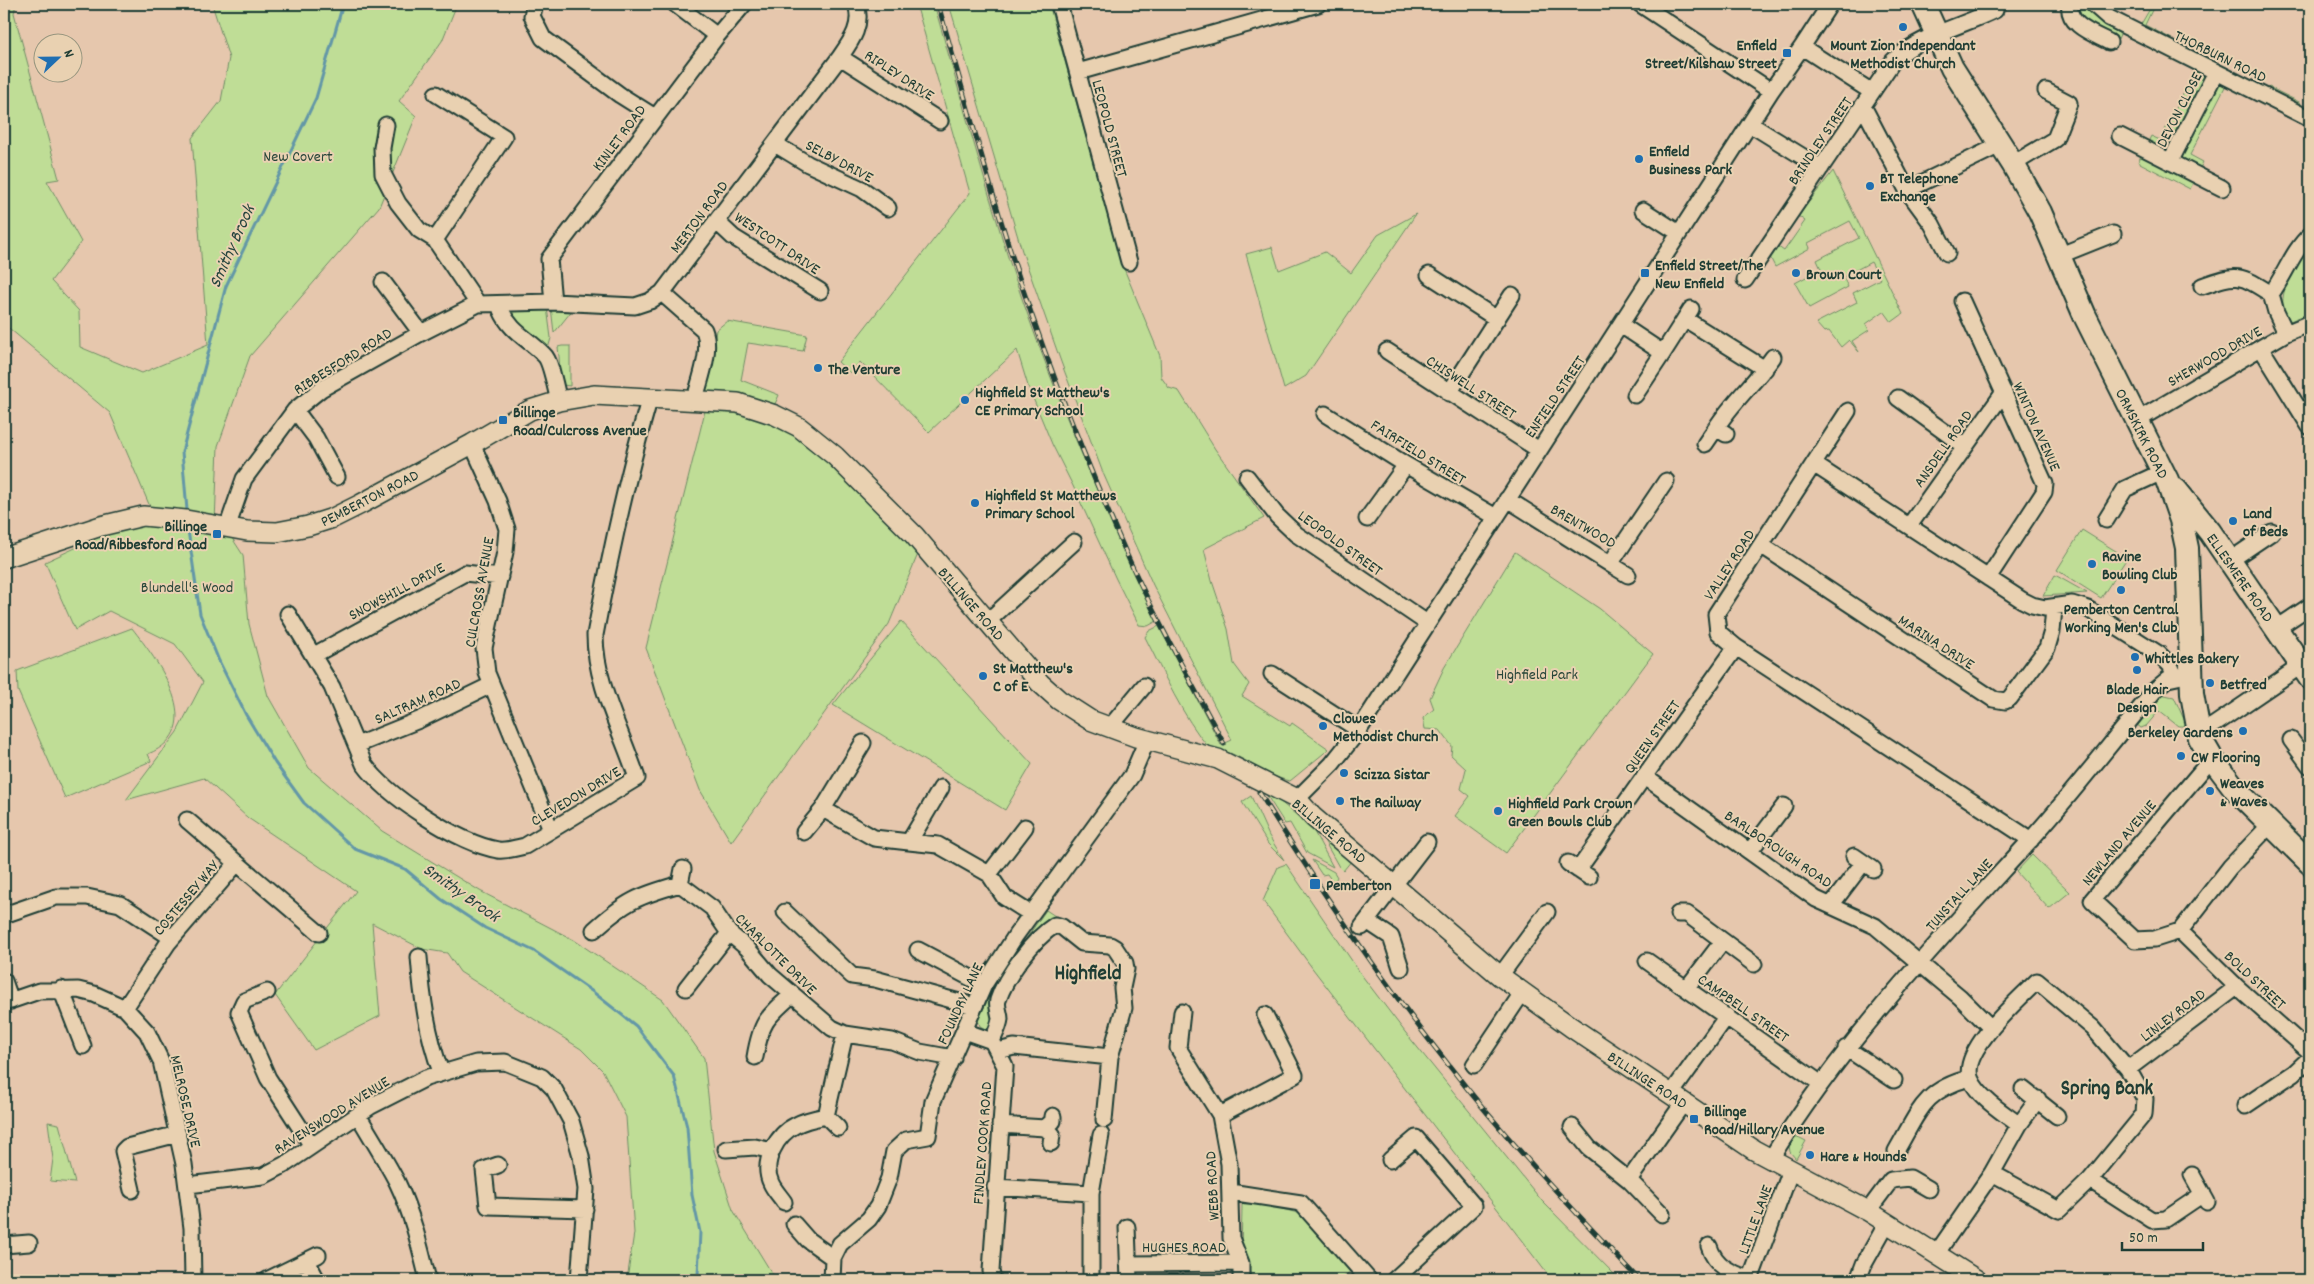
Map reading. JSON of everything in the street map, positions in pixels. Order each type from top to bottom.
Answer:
[{"type":"highway","name":"ORMSKIRK ROAD","points":[[1923,4],[1952,68],[2014,164],[2040,212],[2058,256],[2164,476],[2181,520],[2187,548],[2183,675],[2193,703],[2197,728],[2211,757],[2236,790],[2270,825],[2307,855]]},
{"type":"highway","name":"ELLESMERE ROAD","points":[[2164,476],[2210,532],[2306,672]]},
{"type":"highway","points":[[2187,548],[2196,533],[2210,532]]},
{"type":"main road","name":"PEMBERTON ROAD","points":[[4,558],[101,526],[144,516],[186,520],[227,528],[277,532],[308,526],[332,518],[472,444],[530,410],[558,400],[594,395],[695,400]]},
{"type":"main road","name":"BILLINGE ROAD","points":[[695,400],[738,403],[757,408],[799,427],[817,440],[914,535],[1040,683],[1059,700],[1090,720],[1110,728],[1218,759],[1297,799],[1313,816],[1522,993],[1770,1160],[1868,1211],[1936,1254],[1971,1279]]},
{"type":"street","points":[[534,4],[532,16],[543,38],[612,90],[655,117]]},
{"type":"street","points":[[676,4],[716,36]]},
{"type":"street","name":"KINLET ROAD","points":[[553,302],[549,259],[716,36],[744,4]]},
{"type":"street","name":"MERTON ROAD","points":[[478,304],[553,302],[635,306],[650,301],[662,292],[717,222],[840,57],[856,31],[859,12],[856,4]]},
{"type":"street","name":"LEOPOLD STREET","points":[[1059,4],[1129,262]]},
{"type":"street","points":[[1078,72],[1318,4]]},
{"type":"street","points":[[1640,4],[1771,91]]},
{"type":"street","name":"BRINDLEY STREET","points":[[1745,280],[1893,61],[1901,54],[1937,35],[1996,10],[1996,4]]},
{"type":"street","points":[[2070,4],[2069,8],[2073,20],[2109,42]]},
{"type":"street","name":"THORBURN ROAD","points":[[2093,4],[2109,18],[2310,118]]},
{"type":"street","name":"ENFIELD STREET","points":[[1297,799],[1332,764],[1359,730],[1771,91],[1802,47],[1827,5]]},
{"type":"street","points":[[1802,47],[1872,92]]},
{"type":"street","name":"RIPLEY DRIVE","points":[[840,57],[940,121]]},
{"type":"street","name":"DEVON CLOSE","points":[[2170,162],[2216,72]]},
{"type":"street","points":[[2014,164],[2055,139],[2069,103],[2046,91]]},
{"type":"street","points":[[435,240],[504,137],[436,94]]},
{"type":"street","points":[[1863,106],[1907,190],[1932,224],[1948,253]]},
{"type":"street","points":[[1750,124],[1821,168]]},
{"type":"street","points":[[386,125],[382,148],[383,174],[398,203],[419,230],[435,240],[478,304]]},
{"type":"street","name":"DEVON CLOSE","points":[[2120,136],[2222,188]]},
{"type":"street","name":"SELBY DRIVE","points":[[775,144],[808,164],[862,189],[888,208]]},
{"type":"street","points":[[1907,190],[2000,145]]},
{"type":"street","points":[[1643,210],[1679,233]]},
{"type":"street","name":"WESTCOTT DRIVE","points":[[717,222],[733,237],[820,291]]},
{"type":"street","points":[[2058,256],[2113,234]]},
{"type":"street","points":[[2286,333],[2276,312],[2272,294],[2301,244],[2310,235]]},
{"type":"street","points":[[1430,275],[1497,319]]},
{"type":"street","points":[[2202,286],[2234,276],[2247,279],[2272,294]]},
{"type":"street","points":[[383,282],[421,332]]},
{"type":"street","points":[[662,292],[704,330],[706,336],[706,347],[695,400]]},
{"type":"street","points":[[1449,392],[1512,295]]},
{"type":"street","name":"RIBBESFORD ROAD","points":[[227,528],[244,479],[295,410],[321,389],[421,332],[478,304]]},
{"type":"street","name":"WINTON AVENUE","points":[[1962,308],[2004,392],[2045,484],[2044,492],[1988,578]]},
{"type":"street","points":[[501,310],[507,322],[530,345],[546,356],[558,400]]},
{"type":"street","points":[[1635,394],[1688,314],[1769,363],[1750,387],[1734,401],[1721,431],[1705,444]]},
{"type":"street","name":"SHERWOOD DRIVE","points":[[2136,421],[2286,333],[2310,323]]},
{"type":"street","points":[[1621,325],[1663,353]]},
{"type":"street","points":[[2261,348],[2310,427]]},
{"type":"street","name":"CHISWELL STREET","points":[[1387,351],[1539,450]]},
{"type":"street","name":"ANSDELL ROAD","points":[[1909,526],[2004,392]]},
{"type":"street","name":"CLEVEDON DRIVE","points":[[288,614],[332,687],[364,764],[382,784],[446,829],[479,844],[500,850],[525,846],[637,778],[603,686],[595,654],[595,635],[634,450],[650,397]]},
{"type":"street","points":[[1898,398],[1964,446]]},
{"type":"street","points":[[295,410],[316,438],[337,476]]},
{"type":"street","name":"VALLEY ROAD","points":[[1848,411],[1820,452],[1815,465],[1716,614],[1718,632],[1736,647],[2030,840]]},
{"type":"street","name":"FAIRFIELD STREET","points":[[1325,414],[1406,465],[1496,517]]},
{"type":"street","name":"CULCROSS AVENUE","points":[[472,444],[498,501],[507,529],[505,552],[484,648],[487,673],[551,830]]},
{"type":"street","points":[[1367,519],[1406,465]]},
{"type":"street","points":[[1815,465],[2032,605],[2054,608],[2072,604],[2088,609],[2159,654],[2183,675]]},
{"type":"street","points":[[2106,520],[2125,489],[2164,476]]},
{"type":"street","name":"LEOPOLD STREET","points":[[1246,477],[1277,516],[1296,534],[1428,623]]},
{"type":"street","name":"BRENTWOOD","points":[[1507,500],[1610,564],[1666,481]]},
{"type":"street","points":[[2229,561],[2272,532]]},
{"type":"street","points":[[988,621],[1074,542]]},
{"type":"street","name":"MARINA DRIVE","points":[[1761,545],[1985,693],[1999,700],[2010,698],[2047,648],[2052,631],[2054,608]]},
{"type":"street","points":[[1610,564],[1628,575]]},
{"type":"street","name":"SNOWSHILL DRIVE","points":[[314,655],[465,573],[500,577]]},
{"type":"street","points":[[2276,628],[2310,606]]},
{"type":"street","name":"QUEEN STREET","points":[[1578,870],[1736,647]]},
{"type":"street","points":[[2197,728],[2208,728],[2214,725],[2306,672]]},
{"type":"street","points":[[1272,674],[1359,730]]},
{"type":"street","name":"TUNSTALL LANE","points":[[1770,1160],[1820,1083],[1846,1048],[1920,962],[2030,840],[2156,689],[2168,678],[2183,675]]},
{"type":"street","name":"SALTRAM ROAD","points":[[357,745],[419,720],[491,685]]},
{"type":"street","points":[[1110,728],[1144,686]]},
{"type":"street","name":"FOUNDRY LANE","points":[[833,1258],[840,1244],[869,1219],[878,1206],[890,1178],[894,1151],[906,1140],[928,1136],[933,1101],[984,985],[1031,914],[1132,775],[1147,740]]},
{"type":"street","points":[[2291,740],[2310,766]]},
{"type":"street","points":[[804,832],[823,809],[863,743]]},
{"type":"street","name":"NEWLAND AVENUE","points":[[2180,931],[2155,939],[2135,940],[2086,895],[2208,763],[2211,757]]},
{"type":"street","name":"BARLBOROUGH ROAD","points":[[1645,777],[1816,899],[1832,904],[1875,926],[1920,962],[1991,1028]]},
{"type":"street","points":[[909,842],[941,788]]},
{"type":"street","points":[[1750,851],[1770,815],[1784,806]]},
{"type":"street","points":[[823,809],[874,838],[938,846],[989,874],[1004,897],[1031,914]]},
{"type":"street","name":"COSTESSEY WAY","points":[[125,1008],[172,938],[237,863],[187,820]]},
{"type":"street","points":[[2180,931],[2230,867],[2270,825]]},
{"type":"street","points":[[989,874],[1026,827]]},
{"type":"street","points":[[1401,968],[1391,937],[1365,924],[1427,842]]},
{"type":"street","points":[[237,863],[320,933]]},
{"type":"street","points":[[1832,904],[1864,863]]},
{"type":"street","points":[[594,930],[628,902],[645,894],[680,884],[683,869]]},
{"type":"street","name":"CHARLOTTE DRIVE","points":[[680,884],[712,908],[729,932],[747,948],[770,975],[819,1018],[845,1034],[892,1041],[920,1052],[953,1058]]},
{"type":"street","points":[[4,915],[56,897],[87,898],[120,904],[172,938]]},
{"type":"street","points":[[785,912],[852,976],[875,979],[974,1006]]},
{"type":"street","points":[[1500,976],[1547,912]]},
{"type":"street","points":[[1685,912],[1722,942],[1754,964]]},
{"type":"street","points":[[995,1046],[1000,1018],[997,1002],[1030,946],[1055,925],[1062,927],[1082,943],[1110,945],[1125,962],[1126,969],[1122,988],[1124,1008],[1110,1057],[1104,1120]]},
{"type":"street","name":"BOLD STREET","points":[[2180,931],[2237,988],[2310,1052]]},
{"type":"street","points":[[686,988],[729,932]]},
{"type":"street","points":[[1687,988],[1722,942]]},
{"type":"street","points":[[918,950],[984,985]]},
{"type":"street","points":[[420,957],[422,997],[429,1037],[441,1072]]},
{"type":"street","name":"CAMPBELL STREET","points":[[1647,961],[1820,1083]]},
{"type":"street","points":[[1992,1174],[2059,1210],[2090,1180],[2144,1114],[2145,1099],[2128,1069],[2094,1028],[2037,980],[1991,1028],[1973,1053],[1970,1078],[1978,1090],[2020,1125]]},
{"type":"street","points":[[4,981],[7,1002]]},
{"type":"street","points":[[50,986],[82,1046]]},
{"type":"street","name":"MELROSE DRIVE","points":[[7,1002],[50,986],[94,994],[125,1008],[137,1019],[155,1046],[171,1096],[188,1185],[193,1280]]},
{"type":"street","name":"LINLEY ROAD","points":[[2128,1069],[2237,988]]},
{"type":"street","points":[[267,992],[244,1001],[238,1012],[268,1078],[312,1146]]},
{"type":"street","points":[[1474,1065],[1522,993]]},
{"type":"street","points":[[755,1057],[761,1028],[768,1016],[792,995]]},
{"type":"street","name":"WEBB ROAD","points":[[1182,1012],[1178,1048],[1220,1115],[1229,1164],[1231,1238],[1241,1263],[1241,1280]]},
{"type":"street","points":[[1220,1115],[1295,1075],[1265,1015]]},
{"type":"street","points":[[1629,1180],[1726,1016]]},
{"type":"street","points":[[964,1031],[995,1046],[1110,1057]]},
{"type":"street","points":[[826,1116],[845,1034]]},
{"type":"street","name":"FINDLEY COOK ROAD","points":[[993,1280],[991,1271],[995,1187],[1005,1066],[995,1046]]},
{"type":"street","points":[[1846,1048],[1894,1080]]},
{"type":"street","points":[[2245,1106],[2305,1065],[2310,1052]]},
{"type":"street","name":"RAVENSWOOD AVENUE","points":[[188,1185],[264,1176],[391,1095],[441,1072],[476,1063],[506,1062],[542,1077],[554,1089],[571,1121],[581,1156],[586,1189],[579,1280]]},
{"type":"street","points":[[1896,1151],[1928,1098],[1949,1084],[1970,1078]]},
{"type":"street","points":[[2024,1089],[2057,1116]]},
{"type":"street","points":[[1936,1254],[1992,1174],[2020,1125],[2038,1099]]},
{"type":"street","points":[[358,1115],[407,1204],[428,1280]]},
{"type":"street","points":[[826,1116],[838,1128]]},
{"type":"street","points":[[784,1202],[770,1183],[768,1168],[772,1151],[789,1129],[798,1124],[826,1116]]},
{"type":"street","points":[[1000,1125],[1049,1122],[1052,1143]]},
{"type":"street","points":[[1577,1129],[1589,1148],[1629,1180],[1662,1214]]},
{"type":"street","points":[[132,1190],[123,1151],[127,1147],[178,1134]]},
{"type":"street","points":[[1091,1280],[1091,1193],[1101,1135]]},
{"type":"street","points":[[1390,1160],[1416,1138],[1474,1206],[1394,1280]]},
{"type":"street","points":[[726,1149],[750,1147],[772,1151]]},
{"type":"street","points":[[498,1165],[484,1170],[488,1206],[585,1208]]},
{"type":"street","name":"LITTLE LANE","points":[[1750,1280],[1791,1170]]},
{"type":"street","points":[[2090,1180],[2152,1220],[2166,1220],[2206,1199],[2192,1175]]},
{"type":"street","points":[[1868,1211],[1891,1180],[1910,1178],[1929,1189]]},
{"type":"street","points":[[995,1187],[1091,1193]]},
{"type":"street","points":[[1230,1192],[1301,1203],[1362,1278]]},
{"type":"street","points":[[1858,1280],[1864,1264],[1887,1223]]},
{"type":"street","points":[[794,1224],[808,1240],[833,1258],[832,1280]]},
{"type":"street","points":[[1127,1227],[1129,1280]]},
{"type":"street","points":[[4,1245],[29,1243]]},
{"type":"street","points":[[1709,1257],[1728,1271],[1750,1280]]},
{"type":"street","points":[[267,1280],[312,1258],[317,1280]]},
{"type":"street","name":"HUGHES ROAD","points":[[1128,1264],[1241,1263]]},
{"type":"green space","name":"New Covert","points":[[4,4],[16,4],[14,13],[59,179],[47,181],[81,242],[51,281],[79,311],[80,347],[142,373],[208,345],[192,138],[221,101],[229,58],[212,4],[457,4],[442,41],[399,101],[416,116],[379,207],[250,356],[218,446],[215,523],[154,516],[110,413],[4,324]]},
{"type":"green space","points":[[916,4],[934,4],[988,192],[1023,301],[1076,440],[1115,531],[1157,621],[1148,626],[1139,625],[1116,579],[1052,444],[1028,386],[1017,350],[929,432],[860,362],[850,373],[838,362],[970,193]]},
{"type":"green space","points":[[949,4],[1049,4],[1120,259],[1160,356],[1161,377],[1169,388],[1179,391],[1215,449],[1264,518],[1204,549],[1212,581],[1228,629],[1234,664],[1249,684],[1242,696],[1290,726],[1292,723],[1329,749],[1290,781],[1270,774],[1230,753],[1209,748],[1182,709],[1145,637],[1149,631],[1159,626],[1221,745],[1232,740],[1153,585],[1103,473],[1022,251]]},
{"type":"green space","points":[[2077,4],[2082,4],[2100,22],[2120,34],[2118,39],[2083,20]]},
{"type":"green space","points":[[2151,7],[2153,8],[2145,25],[2172,39],[2171,41],[2140,26]]},
{"type":"green space","points":[[2199,63],[2229,79],[2190,155],[2203,162],[2190,189],[2138,162],[2151,136],[2160,140]]},
{"type":"green space","points":[[2269,87],[2301,103],[2300,106],[2267,89]]},
{"type":"green space","points":[[1833,171],[1903,314],[1892,322],[1884,311],[1866,324],[1869,330],[1852,341],[1859,352],[1849,340],[1841,347],[1829,331],[1824,332],[1816,323],[1857,302],[1853,293],[1880,279],[1871,262],[1843,277],[1848,287],[1809,308],[1795,283],[1821,269],[1817,260],[1859,238],[1850,221],[1808,243],[1810,248],[1775,267],[1770,257],[1777,246],[1784,251],[1805,221],[1798,216]]},
{"type":"green space","points":[[1416,214],[1306,376],[1284,389],[1246,254],[1272,247],[1279,270],[1325,252],[1351,273],[1378,235]]},
{"type":"green space","points":[[2310,243],[2310,313],[2290,321],[2285,313],[2283,304],[2284,293],[2292,270]]},
{"type":"green space","points":[[505,303],[547,307],[551,338],[546,356],[509,322]]},
{"type":"green space","points":[[551,307],[574,308],[554,333]]},
{"type":"green space","points":[[727,321],[807,335],[803,351],[748,343],[741,380],[779,395],[775,404],[706,392],[716,330]]},
{"type":"green space","points":[[570,346],[570,386],[562,385],[560,375],[558,347]]},
{"type":"green space","points":[[705,411],[750,414],[808,441],[918,554],[889,624],[731,842],[700,790],[646,648]]},
{"type":"green space","name":"Blundell's Wood","points":[[142,517],[215,532],[232,538],[243,555],[249,624],[268,696],[309,768],[382,831],[480,891],[574,940],[663,1000],[704,1058],[714,1151],[733,1210],[776,1280],[627,1280],[634,1233],[626,1117],[603,1071],[581,1049],[460,972],[447,953],[422,949],[372,923],[380,1016],[314,1050],[275,995],[356,891],[248,818],[204,778],[126,800],[177,732],[203,682],[175,644],[109,611],[75,630],[45,562]]},
{"type":"green space","name":"Ravine Bowling Club","points":[[2082,530],[2127,558],[2101,598],[2057,570]]},
{"type":"green space","name":"Highfield Park","points":[[1515,552],[1600,609],[1653,654],[1506,853],[1455,816],[1470,796],[1461,789],[1466,769],[1451,755],[1452,746],[1440,730],[1425,729],[1423,718],[1434,709],[1430,698],[1444,668]]},
{"type":"green space","points":[[2055,575],[2087,593],[2043,596]]},
{"type":"green space","points":[[901,621],[1032,764],[1005,810],[833,705]]},
{"type":"green space","points":[[132,628],[154,658],[173,694],[177,712],[175,728],[166,743],[148,754],[151,761],[65,798],[18,691],[17,671]]},
{"type":"green space","points":[[2160,694],[2174,697],[2187,726],[2178,726],[2159,711],[2146,726],[2141,728],[2136,724]]},
{"type":"green space","points":[[1266,790],[1312,828],[1333,867],[1307,853],[1290,823],[1285,824],[1264,791]]},
{"type":"green space","points":[[1251,796],[1269,836],[1284,860],[1268,844],[1242,802]]},
{"type":"green space","points":[[1321,835],[1352,860],[1343,871],[1339,867]]},
{"type":"green space","points":[[2032,855],[2070,892],[2049,909],[2016,872]]},
{"type":"green space","points":[[1312,860],[1334,872],[1337,877],[1331,887],[1329,885],[1332,881],[1327,874],[1322,875]]},
{"type":"green space","points":[[1286,864],[1363,977],[1405,1032],[1542,1201],[1620,1280],[1552,1280],[1263,901],[1278,867]]},
{"type":"green space","points":[[1046,910],[1061,920],[1008,970],[995,1023],[989,1031],[980,1026],[978,1020],[985,1005],[1001,977]]},
{"type":"green space","points":[[48,1122],[59,1124],[75,1183],[50,1181],[53,1159]]},
{"type":"green space","points":[[1794,1137],[1806,1141],[1796,1159],[1790,1152],[1789,1146]]},
{"type":"green space","points":[[1242,1204],[1262,1204],[1302,1214],[1352,1270],[1340,1280],[1251,1280],[1249,1266],[1241,1256]]},
{"type":"waterway","name":"Smithy Brook","points":[[187,510],[182,452],[226,286],[316,98],[343,4]]},
{"type":"waterway","name":"Smithy Brook","points":[[188,530],[200,614],[219,661],[246,715],[275,763],[304,803],[355,849],[405,869],[441,899],[485,928],[534,951],[593,992],[636,1026],[674,1076],[687,1127],[692,1195],[700,1232],[698,1275]]},
{"type":"railway","points":[[938,4],[1011,253],[1065,406],[1095,481],[1138,579],[1224,744]]},
{"type":"railway","points":[[1259,792],[1351,933],[1425,1035],[1519,1150],[1639,1280]]},
{"type":"place","name":"Mount Zion Independant Methodist Church","points":[[1903,27]]},
{"type":"place","name":"Enfield Street/Kilshaw Street","points":[[1787,53]]},
{"type":"place","name":"Enfield Business Park","points":[[1639,159]]},
{"type":"place","name":"BT Telephone Exchange","points":[[1870,186]]},
{"type":"place","name":"Enfield Street/The New Enfield","points":[[1645,273]]},
{"type":"place","name":"Brown Court","points":[[1796,273]]},
{"type":"place","name":"The Venture","points":[[818,368]]},
{"type":"place","name":"Highfield St Matthew's CE Primary School","points":[[965,400]]},
{"type":"place","name":"Billinge Road/Culcross Avenue","points":[[503,420]]},
{"type":"place","name":"Highfield St Matthews Primary School","points":[[975,503]]},
{"type":"place","name":"Land of Beds","points":[[2233,521]]},
{"type":"place","name":"Billinge Road/Ribbesford Road","points":[[217,534]]},
{"type":"place","name":"Ravine Bowling Club","points":[[2092,564]]},
{"type":"place","name":"Pemberton Central Working Men's Club","points":[[2121,590]]},
{"type":"place","name":"Whittles Bakery","points":[[2135,657]]},
{"type":"place","name":"Blade Hair Design","points":[[2137,670]]},
{"type":"place","name":"St Matthew's C of E","points":[[983,676]]},
{"type":"place","name":"Betfred","points":[[2210,683]]},
{"type":"place","name":"Clowes Methodist Church","points":[[1323,726]]},
{"type":"place","name":"Berkeley Gardens","points":[[2243,731]]},
{"type":"place","name":"CW Flooring","points":[[2181,756]]},
{"type":"place","name":"Scizza Sistar","points":[[1344,773]]},
{"type":"place","name":"Weaves & Waves","points":[[2210,791]]},
{"type":"place","name":"The Railway","points":[[1340,801]]},
{"type":"place","name":"Highfield Park Crown Green Bowls Club","points":[[1498,811]]},
{"type":"place","name":"Pemberton","points":[[1315,884]]},
{"type":"place","name":"Billinge Road/Hillary Avenue","points":[[1694,1119]]},
{"type":"place","name":"Hare & Hounds","points":[[1810,1155]]},
{"type":"district","name":"Highfield","points":[[1088,972]]},
{"type":"district","name":"Spring Bank","points":[[2107,1087]]}]
